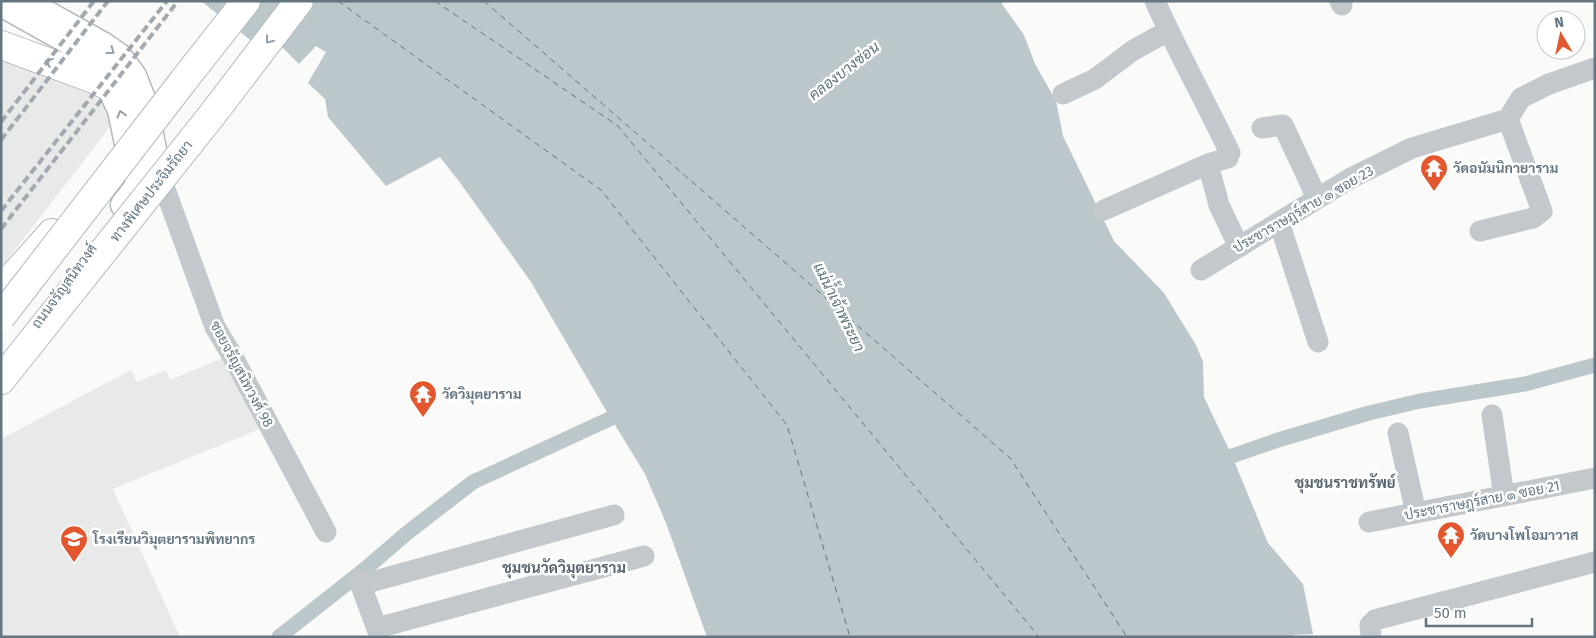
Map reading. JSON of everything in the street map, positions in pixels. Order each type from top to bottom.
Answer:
[{"type":"highway","points":[[1,317],[246,1]]},
{"type":"highway","name":"ทางพิเศษประจิมรัถยา","points":[[1,380],[212,115],[299,1]]},
{"type":"highway","points":[[1,45],[94,79],[110,87]]},
{"type":"highway","points":[[1,290],[63,220],[100,189]]},
{"type":"main road","name":"ถนนจรัญสนิทวงศ์","points":[[1,371],[145,178],[152,153],[144,104],[133,76],[118,56],[102,45],[23,1]]},
{"type":"main road","name":"ถนนจรัญสนิทวงศ์","points":[[1,3],[69,41],[91,60],[110,87],[121,110],[129,149],[124,168],[106,197],[76,238],[1,329]]},
{"type":"street","points":[[1104,210],[1208,164],[1228,158],[1226,155],[1230,153],[1196,81],[1168,31],[1155,1]]},
{"type":"street","points":[[1063,94],[1095,79],[1132,51],[1168,31]]},
{"type":"street","points":[[1480,231],[1533,218],[1542,211],[1508,119],[1522,98],[1549,84],[1595,68]]},
{"type":"street","name":"ประชาราษฎร์สาย ๑ ซอย 23","points":[[1201,270],[1317,198],[1412,148],[1508,119]]},
{"type":"street","points":[[1262,128],[1283,125],[1317,198]]},
{"type":"street","name":"ซอยจรัญสนิทวงศ์ 98","points":[[152,153],[214,327],[234,357],[326,532]]},
{"type":"street","points":[[1208,164],[1219,205],[1239,247]]},
{"type":"street","points":[[1279,222],[1318,342]]},
{"type":"street","points":[[1492,415],[1504,496]]},
{"type":"street","points":[[1398,433],[1416,513]]},
{"type":"street","name":"ประชาราษฎร์สาย ๑ ซอย 21","points":[[1368,522],[1595,478]]},
{"type":"street","points":[[614,515],[360,583],[378,632],[644,556]]},
{"type":"street","points":[[1371,637],[1370,625],[1375,620],[1386,616],[1595,562]]},
{"type":"shaded area","points":[[1,61],[26,63],[64,78],[97,99],[108,110],[113,123],[1,268]]},
{"type":"shaded area","name":"โรงเรียนวิมุตยารามพิทยากร","points":[[225,357],[262,428],[113,489],[180,637],[1,637],[1,439],[131,370],[137,382],[166,370],[170,380]]},
{"type":"water","points":[[201,1],[1002,1],[1002,4],[1024,35],[1035,64],[1056,101],[1063,136],[1114,241],[1164,293],[1196,345],[1203,362],[1204,397],[1232,456],[1268,543],[1303,584],[1313,634],[1293,635],[1293,637],[707,637],[666,523],[645,474],[531,282],[440,157],[386,186],[328,117],[325,99],[308,83],[326,52],[316,46],[299,64],[282,47],[268,54]]},
{"type":"waterway","points":[[1214,460],[1369,413],[1420,401],[1525,384],[1595,365]]},
{"type":"waterway","points":[[279,637],[473,482],[629,410]]},
{"type":"ferry route","points":[[338,1],[601,190],[787,425],[850,637]]},
{"type":"ferry route","points":[[435,1],[618,126],[1039,637]]},
{"type":"ferry route","points":[[484,1],[1010,458],[1127,637]]},
{"type":"railway","points":[[1,122],[94,1]]},
{"type":"railway","points":[[1,140],[108,1]]},
{"type":"railway","points":[[1,211],[167,1]]},
{"type":"railway","points":[[1,229],[178,1]]},
{"type":"place","name":"วัดอนัมนิกายาราม","points":[[1434,192]]},
{"type":"place","name":"วัดวิมุตยาราม","points":[[423,418]]},
{"type":"place","name":"วัดบางโพโอมาวาส","points":[[1451,559]]},
{"type":"place","name":"โรงเรียนวิมุตยารามพิทยากร","points":[[74,563]]},
{"type":"district","name":"ชุมชนราชทรัพย์","points":[[1345,483]]},
{"type":"district","name":"ชุมชนวัดวิมุตยาราม","points":[[564,568]]},
{"type":"water label","name":"คลองบางซ่อน","points":[[844,71]]},
{"type":"water label","name":"แม่น้ำเจ้าพระยา","points":[[839,307]]}]
